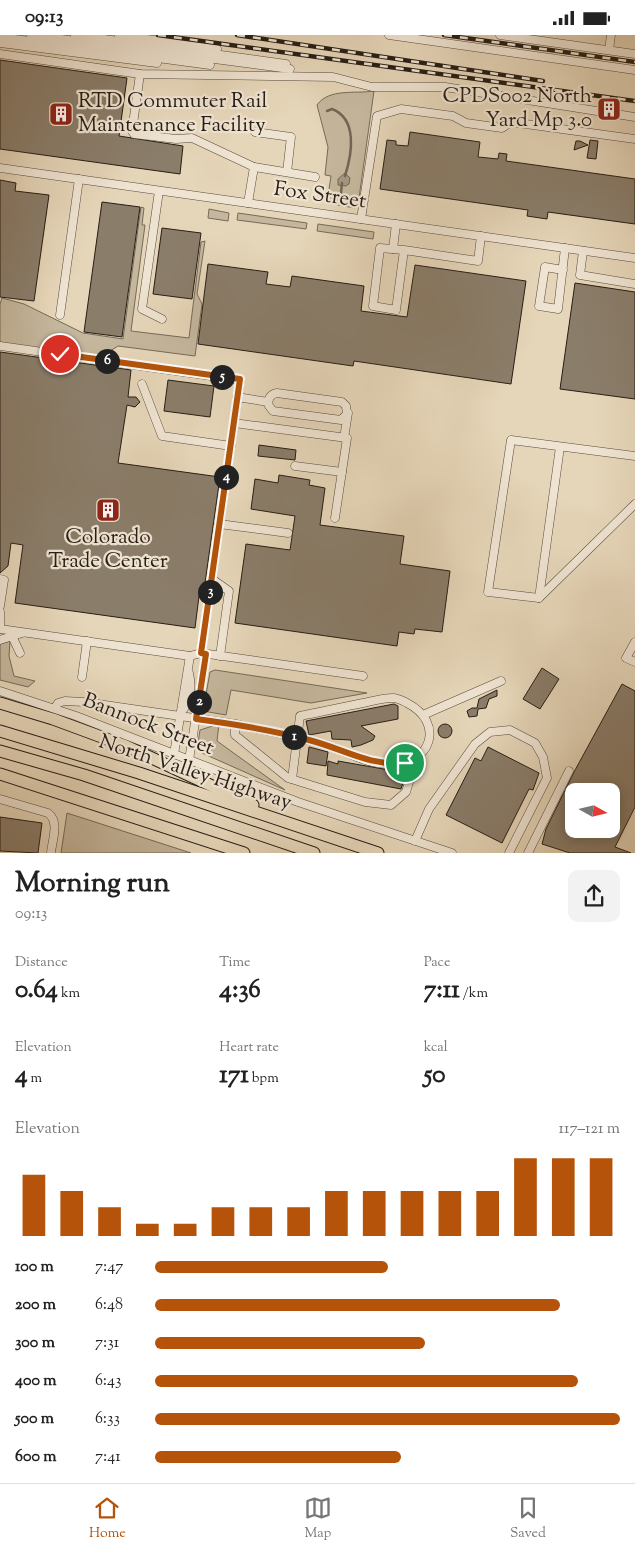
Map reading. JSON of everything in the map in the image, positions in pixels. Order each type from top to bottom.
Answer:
[{"type":"highway","points":[[0,703],[46,717],[126,746],[316,833]]},
{"type":"highway","name":"North Valley Highway","points":[[0,731],[130,771],[378,853]]},
{"type":"highway","points":[[0,751],[84,775],[314,853]]},
{"type":"highway","points":[[0,774],[244,853]]},
{"type":"street","points":[[31,35],[290,70]]},
{"type":"street","points":[[75,35],[210,65]]},
{"type":"street","points":[[119,35],[158,52]]},
{"type":"street","points":[[389,35],[635,70]]},
{"type":"street","points":[[500,35],[635,54]]},
{"type":"street","points":[[609,50],[611,35]]},
{"type":"street","points":[[0,37],[158,52],[242,63],[333,77],[372,87],[445,87],[635,117]]},
{"type":"street","points":[[0,43],[158,52]]},
{"type":"street","points":[[155,75],[158,52]]},
{"type":"street","points":[[0,54],[155,75],[241,77],[290,70]]},
{"type":"street","points":[[241,77],[242,63]]},
{"type":"street","points":[[140,74],[132,131],[134,134],[176,139],[198,139],[254,167],[315,177]]},
{"type":"street","points":[[361,219],[377,116],[401,109],[453,116],[466,123],[502,128],[511,122],[635,139]]},
{"type":"street","points":[[255,132],[292,137],[287,172]]},
{"type":"street","points":[[248,203],[254,167]]},
{"type":"street","name":"Fox Street","points":[[0,168],[635,258]]},
{"type":"street","points":[[60,315],[79,179]]},
{"type":"street","points":[[159,191],[142,309],[162,319]]},
{"type":"street","points":[[393,249],[396,225]]},
{"type":"street","points":[[404,250],[396,310],[373,307],[380,248],[404,250],[478,261],[481,236]]},
{"type":"street","points":[[563,270],[545,267],[539,307],[558,309],[563,270],[565,248]]},
{"type":"street","points":[[583,251],[580,275],[635,284]]},
{"type":"street","points":[[0,346],[240,379],[212,579],[204,654],[204,672],[189,760]]},
{"type":"street","points":[[142,384],[162,436],[231,446]]},
{"type":"street","points":[[344,438],[348,411],[342,402],[277,393],[271,395],[268,401],[271,409],[276,411],[341,420],[346,417],[348,411]]},
{"type":"street","points":[[238,397],[268,401]]},
{"type":"street","points":[[234,423],[347,438],[335,518]]},
{"type":"street","points":[[539,598],[488,592],[510,441],[635,457]]},
{"type":"street","points":[[539,598],[560,447]]},
{"type":"street","points":[[295,466],[342,472]]},
{"type":"street","points":[[539,598],[635,504]]},
{"type":"street","points":[[220,523],[288,533]]},
{"type":"street","points":[[212,579],[229,591],[220,656]]},
{"type":"street","points":[[0,606],[2,580]]},
{"type":"street","points":[[0,612],[0,629],[190,656],[204,654],[363,676]]},
{"type":"street","points":[[0,640],[24,632]]},
{"type":"street","points":[[12,636],[20,653]]},
{"type":"street","points":[[82,677],[87,641]]},
{"type":"street","points":[[635,642],[626,658],[635,662]]},
{"type":"street","points":[[174,754],[190,656]]},
{"type":"street","points":[[423,715],[501,681]]},
{"type":"street","name":"Bannock Street","points":[[0,691],[55,708],[298,803],[452,853]]},
{"type":"street","points":[[55,708],[58,703],[65,701],[180,715],[197,715],[297,737],[334,748],[365,761],[389,765],[405,763],[416,759],[426,750],[430,736],[428,722],[419,710],[395,698],[300,716],[297,737],[292,779]]},
{"type":"street","points":[[235,724],[235,735],[292,779],[365,802],[391,805],[406,792],[416,759]]},
{"type":"street","points":[[415,841],[429,809],[475,743],[490,732],[510,730],[535,743],[544,757],[547,778],[509,853]]},
{"type":"street","points":[[529,853],[569,771]]},
{"type":"street","points":[[0,799],[48,813],[55,821],[51,853]]},
{"type":"shaded area","points":[[374,91],[358,205],[355,208],[327,203],[331,176],[325,175],[328,147],[317,105],[328,96],[335,94]]},
{"type":"shaded area","points":[[345,173],[350,178],[349,184],[346,186],[338,185],[338,179]]},
{"type":"shaded area","points":[[141,207],[144,208],[142,225],[145,225],[131,331],[189,338],[201,242],[205,241],[197,294],[202,304],[195,356],[118,346],[93,362],[0,349],[0,304],[2,298],[24,304],[83,333],[123,339]]},
{"type":"shaded area","points":[[209,209],[229,213],[228,221],[208,218]]},
{"type":"shaded area","points":[[238,213],[307,223],[306,229],[237,220]]},
{"type":"shaded area","points":[[318,224],[374,232],[373,239],[317,231]]},
{"type":"shaded area","points":[[10,641],[9,656],[14,676],[35,681],[28,687],[0,680],[0,644]]},
{"type":"shaded area","points":[[215,670],[367,693],[311,703],[231,690],[226,715],[203,711],[210,672]]},
{"type":"shaded area","points":[[219,724],[217,741],[285,790],[202,753],[198,743],[200,730]]},
{"type":"shaded area","points":[[67,813],[191,853],[61,853]]},
{"type":"building","name":"RTD Commuter Rail Maintenance Facility","points":[[0,60],[127,78],[119,136],[183,146],[180,174],[0,149]]},
{"type":"building","points":[[410,132],[480,142],[478,157],[498,159],[499,153],[507,154],[506,161],[635,179],[635,224],[548,212],[547,219],[527,216],[528,210],[380,189],[387,140],[396,141],[396,145],[408,146]]},
{"type":"building","points":[[590,140],[598,141],[596,159],[587,158]]},
{"type":"building","points":[[576,141],[580,141],[588,145],[574,150]]},
{"type":"building","points":[[0,180],[16,183],[15,191],[49,195],[34,301],[0,297]]},
{"type":"building","points":[[102,202],[140,207],[122,337],[84,332]]},
{"type":"building","points":[[162,228],[201,233],[192,299],[153,294]]},
{"type":"building","points":[[208,264],[268,272],[266,284],[290,287],[292,276],[364,286],[361,311],[407,317],[415,265],[526,281],[511,384],[354,361],[353,366],[198,344]]},
{"type":"building","points":[[575,283],[635,292],[635,399],[560,389]]},
{"type":"building","name":"Colorado Trade Center","points":[[0,352],[131,370],[128,397],[136,397],[140,402],[135,407],[127,405],[118,463],[220,477],[203,597],[199,596],[195,628],[15,603],[23,545],[11,543],[8,566],[0,573]]},
{"type":"building","points":[[168,380],[214,386],[210,417],[164,411]]},
{"type":"building","points":[[259,445],[296,450],[295,460],[258,456]]},
{"type":"building","points":[[279,475],[310,480],[309,485],[325,488],[320,525],[404,536],[400,564],[450,571],[442,632],[415,629],[414,634],[399,632],[397,646],[235,623],[246,544],[290,550],[295,516],[251,509],[255,479],[278,483]]},
{"type":"building","points":[[542,668],[559,679],[540,709],[523,699]]},
{"type":"building","points":[[622,684],[635,691],[635,807],[620,837],[620,783],[569,783]]},
{"type":"building","points":[[497,690],[497,696],[489,699],[486,708],[478,709],[477,716],[469,717],[467,711],[477,708],[479,699]]},
{"type":"building","points":[[394,704],[398,706],[398,719],[361,726],[375,736],[373,740],[361,745],[352,747],[351,740],[332,739],[331,731],[309,735],[306,721]]},
{"type":"building","points":[[442,724],[448,724],[452,731],[448,738],[442,738],[438,734],[438,728]]},
{"type":"building","points":[[309,747],[328,752],[326,766],[307,763]]},
{"type":"building","points":[[488,747],[539,773],[533,790],[529,789],[502,843],[446,815],[475,758],[481,761]]},
{"type":"building","points":[[328,761],[338,764],[338,761],[406,773],[401,789],[327,775]]},
{"type":"building","points":[[565,790],[565,838],[620,838],[615,847],[631,853],[570,853],[542,844],[546,829]]},
{"type":"building","points":[[0,817],[42,823],[38,853],[0,851]]},
{"type":"waterway","points":[[327,111],[332,109],[340,114],[346,121],[349,129],[351,148],[345,176]]},
{"type":"waterway","points":[[341,193],[342,183]]},
{"type":"railway","points":[[158,35],[635,101]]},
{"type":"railway","points":[[237,35],[543,81]]},
{"type":"railway","points":[[444,35],[635,62]]},
{"type":"place","name":"CPDS002 North Yard Mp 3.0","points":[[609,109]]},
{"type":"place","name":"RTD Commuter Rail Maintenance Facility","points":[[61,114]]},
{"type":"place","name":"Colorado Trade Center","points":[[108,510]]},
{"type":"route","points":[[60,354],[240,379],[201,653],[206,654],[196,719],[235,724],[309,740],[365,761],[389,765],[405,763]]}]
